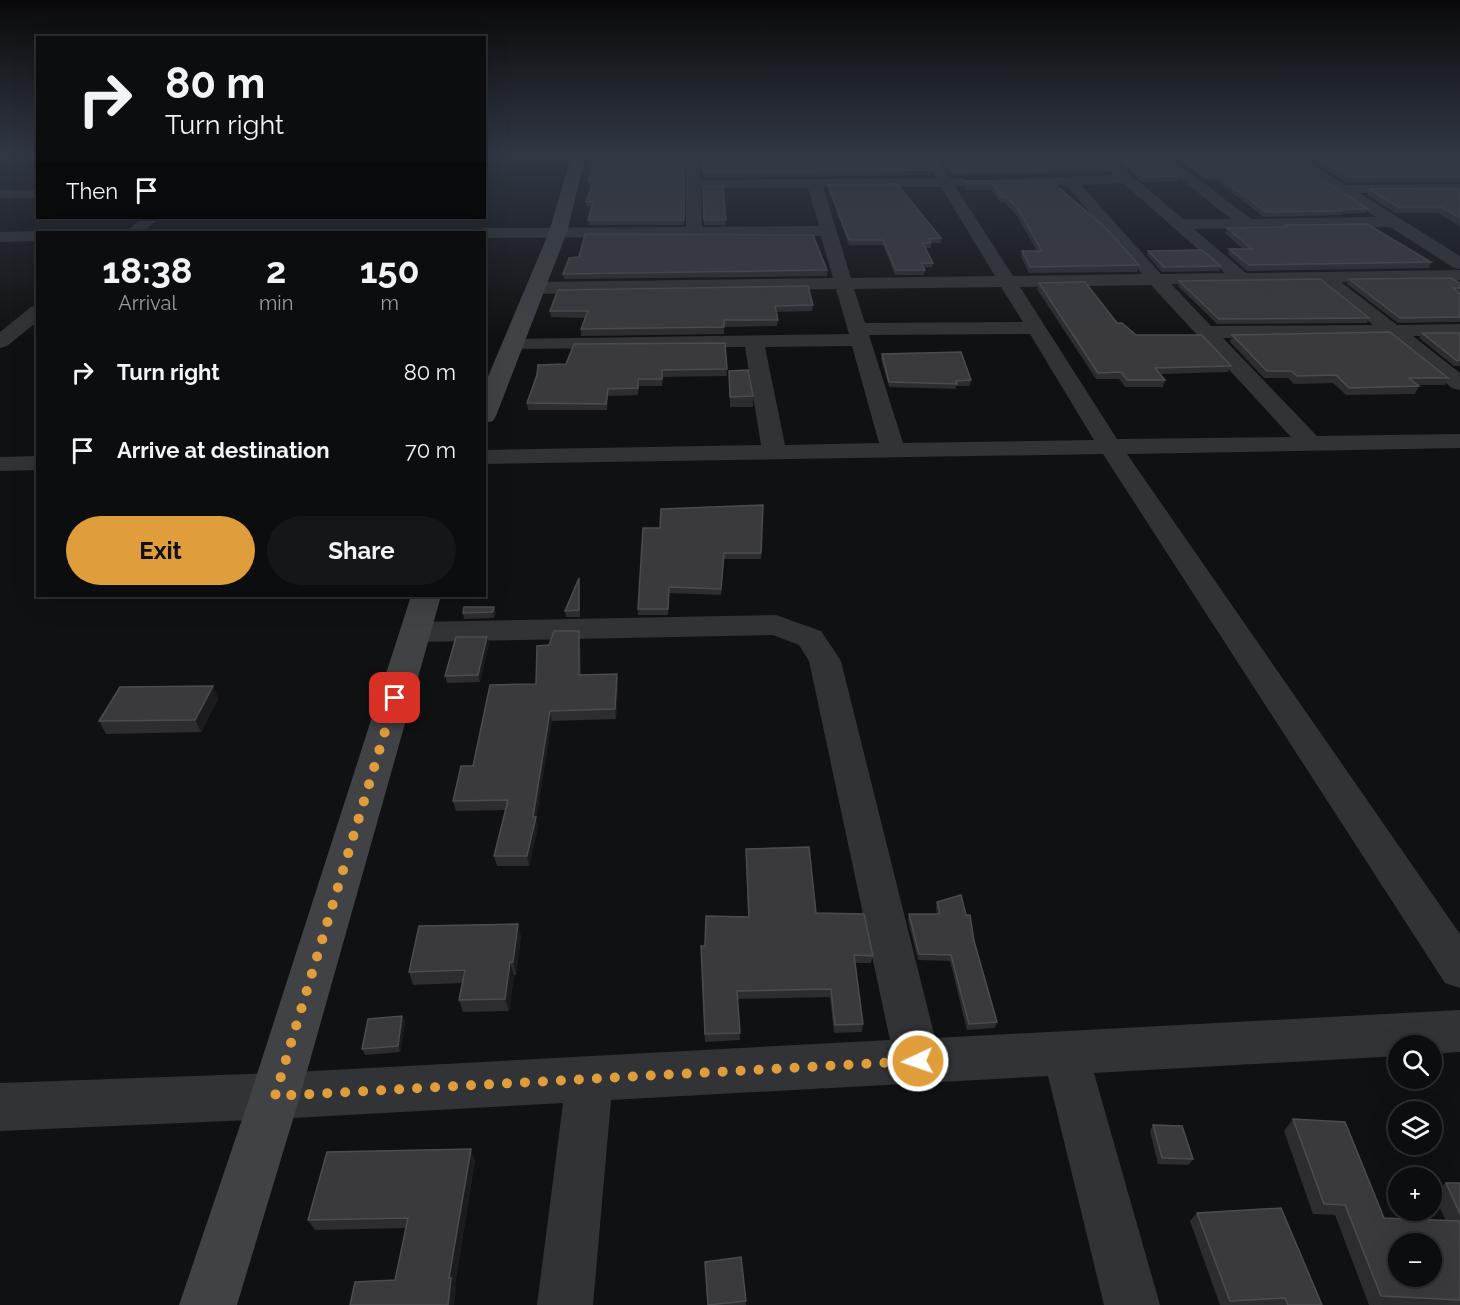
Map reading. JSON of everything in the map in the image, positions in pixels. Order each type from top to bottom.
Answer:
[{"type":"street","points":[[486,411],[558,232],[563,215]]},
{"type":"street","points":[[694,215],[694,231]]},
{"type":"street","points":[[824,215],[893,451]]},
{"type":"street","points":[[966,215],[1110,447],[1460,969]]},
{"type":"street","points":[[1100,215],[1156,279],[1311,444]]},
{"type":"street","points":[[1169,215],[1241,278]]},
{"type":"street","points":[[1236,215],[1248,224]]},
{"type":"street","points":[[1381,215],[1460,264]]},
{"type":"street","points":[[135,231],[150,219]]},
{"type":"street","points":[[1180,224],[1392,222]]},
{"type":"street","points":[[486,232],[829,231]]},
{"type":"street","points":[[0,237],[36,236]]},
{"type":"street","points":[[1416,237],[1449,237]]},
{"type":"street","points":[[535,288],[1460,275]]},
{"type":"street","points":[[1322,276],[1460,383]]},
{"type":"street","points":[[0,342],[36,313]]},
{"type":"street","points":[[513,343],[754,341],[1036,328]]},
{"type":"street","points":[[1206,332],[1460,330]]},
{"type":"street","points":[[754,341],[774,453]]},
{"type":"street","points":[[486,457],[1460,441]]},
{"type":"street","points":[[0,464],[36,463]]},
{"type":"street","points":[[208,1305],[275,1096],[421,614],[776,625],[810,638],[825,661],[918,1061]]},
{"type":"street","points":[[0,1107],[275,1096],[1460,1031]]},
{"type":"street","points":[[1065,1053],[1132,1305]]},
{"type":"street","points":[[565,1305],[589,1079]]},
{"type":"building","points":[[589,215],[684,215],[684,220],[588,220]]},
{"type":"building","points":[[704,215],[726,215],[726,220],[704,220]]},
{"type":"building","points":[[839,215],[922,215],[941,238],[929,239],[931,243],[923,243],[933,263],[921,263],[925,270],[896,270],[883,240],[849,240]]},
{"type":"building","points":[[1021,215],[1091,215],[1106,228],[1139,265],[1030,267],[1022,251],[1042,251]]},
{"type":"building","points":[[1367,224],[1431,262],[1249,265],[1229,249],[1252,249],[1227,228]]},
{"type":"building","points":[[585,234],[813,235],[827,270],[563,274],[569,258],[579,257]]},
{"type":"building","points":[[1202,250],[1221,266],[1164,267],[1148,251]]},
{"type":"building","points":[[1451,278],[1460,283],[1460,288],[1453,288],[1460,294],[1460,317],[1400,318],[1349,279]]},
{"type":"building","points":[[1320,279],[1369,318],[1219,319],[1179,281]]},
{"type":"building","points":[[1085,282],[1117,323],[1122,323],[1136,335],[1202,335],[1231,366],[1155,368],[1165,380],[1127,380],[1121,372],[1098,373],[1039,283]]},
{"type":"building","points":[[808,286],[813,305],[775,306],[778,320],[724,320],[724,327],[581,329],[588,311],[550,311],[558,290]]},
{"type":"building","points":[[1390,332],[1448,378],[1409,378],[1419,386],[1349,388],[1336,375],[1297,376],[1291,371],[1267,371],[1232,335]]},
{"type":"building","points":[[1422,333],[1460,333],[1460,360],[1457,361]]},
{"type":"building","points":[[725,343],[727,369],[662,370],[662,379],[638,379],[638,388],[608,389],[606,404],[527,403],[537,375],[538,365],[566,364],[574,344]]},
{"type":"building","points":[[961,352],[971,380],[956,381],[957,384],[889,382],[882,354]]},
{"type":"building","points":[[748,370],[753,396],[730,397],[729,371]]},
{"type":"building","points":[[763,505],[761,553],[724,553],[721,589],[669,587],[668,609],[638,609],[643,528],[660,528],[661,509]]},
{"type":"building","points":[[579,578],[579,610],[565,611]]},
{"type":"building","points":[[464,607],[494,607],[493,612],[463,613]]},
{"type":"building","points":[[554,631],[579,631],[579,675],[617,674],[615,709],[550,711],[533,817],[536,817],[527,856],[494,856],[508,800],[453,801],[461,766],[473,766],[490,685],[536,684],[537,646],[549,645]]},
{"type":"building","points":[[456,637],[487,637],[478,675],[445,676]]},
{"type":"building","points":[[213,686],[195,720],[99,721],[120,687]]},
{"type":"building","points":[[809,847],[816,913],[864,914],[873,956],[854,955],[863,1024],[835,1025],[831,989],[737,991],[740,1033],[705,1034],[701,946],[705,946],[706,916],[749,917],[746,849]]},
{"type":"building","points":[[961,895],[966,915],[970,915],[974,941],[997,1022],[969,1024],[951,955],[919,954],[909,914],[940,914],[937,902]]},
{"type":"building","points":[[518,924],[505,999],[459,1000],[465,970],[409,972],[419,926]]},
{"type":"building","points":[[402,1016],[398,1046],[362,1049],[368,1019]]},
{"type":"building","points":[[1293,1119],[1345,1122],[1384,1218],[1388,1218],[1388,1221],[1460,1221],[1460,1300],[1381,1296],[1345,1205],[1324,1204]]},
{"type":"building","points":[[1153,1125],[1182,1126],[1193,1159],[1162,1158]]},
{"type":"building","points":[[471,1149],[449,1278],[451,1278],[448,1305],[350,1305],[355,1282],[395,1280],[408,1218],[308,1220],[327,1152]]},
{"type":"building","points":[[1446,1183],[1460,1183],[1460,1214]]},
{"type":"building","points":[[1281,1208],[1322,1305],[1288,1305],[1285,1298],[1230,1301],[1197,1213]]},
{"type":"building","points":[[741,1257],[746,1301],[708,1305],[705,1262]]},
{"type":"route","points":[[395,698],[275,1096],[918,1061]]}]
